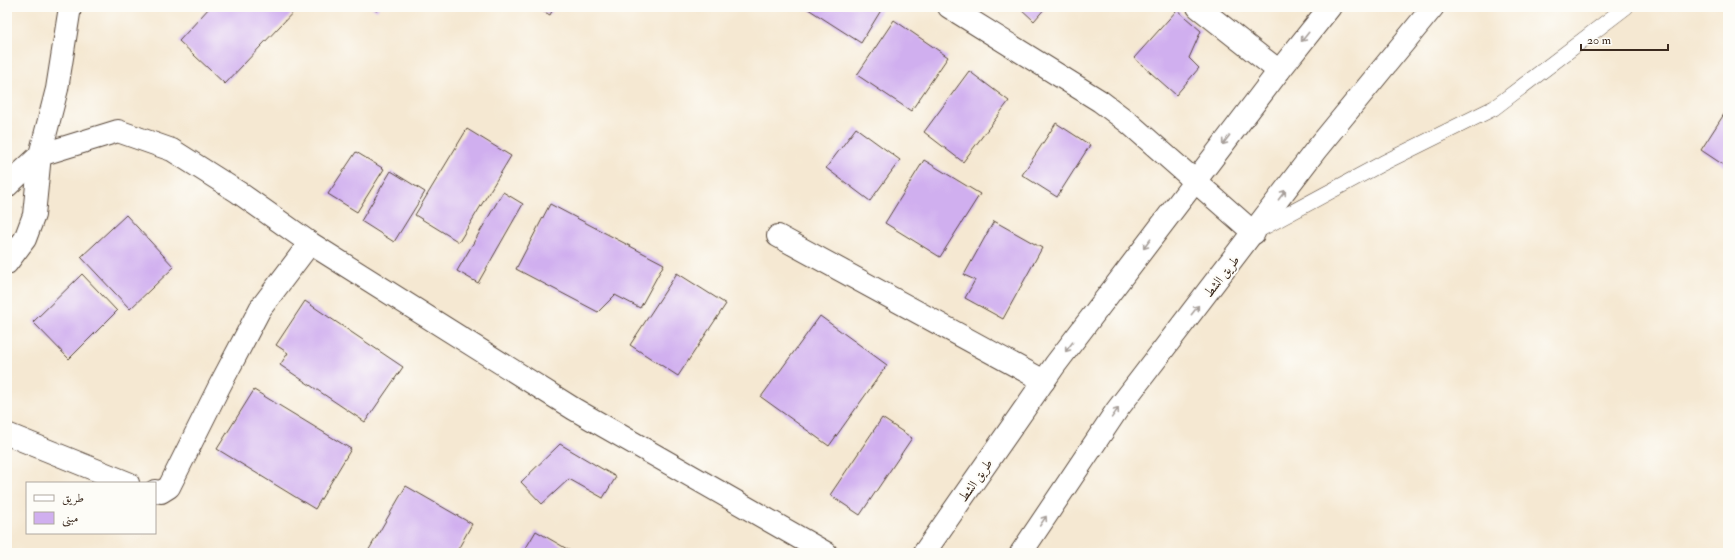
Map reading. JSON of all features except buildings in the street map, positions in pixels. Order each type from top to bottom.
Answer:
[{"type":"main road","points":[[7,263],[25,239],[34,216],[40,155],[57,89],[70,7]]},
{"type":"main road","points":[[949,7],[1100,101],[1135,128],[1194,182],[1254,233]]},
{"type":"main road","points":[[1198,7],[1279,71]]},
{"type":"main road","name":"طريق الشط","points":[[924,553],[1044,380],[1279,71],[1330,7]]},
{"type":"main road","name":"طريق الشط","points":[[1021,553],[1117,410],[1254,233],[1315,151],[1433,7]]},
{"type":"main road","points":[[7,186],[40,155],[118,131],[172,150],[238,192],[310,242],[574,409],[826,553]]},
{"type":"main road","points":[[778,236],[1044,380]]},
{"type":"main road","points":[[156,491],[161,492],[169,487],[260,309],[310,242]]},
{"type":"main road","points":[[7,434],[126,482]]},
{"type":"lane","points":[[1254,233],[1382,163],[1494,108],[1626,7]]}]
